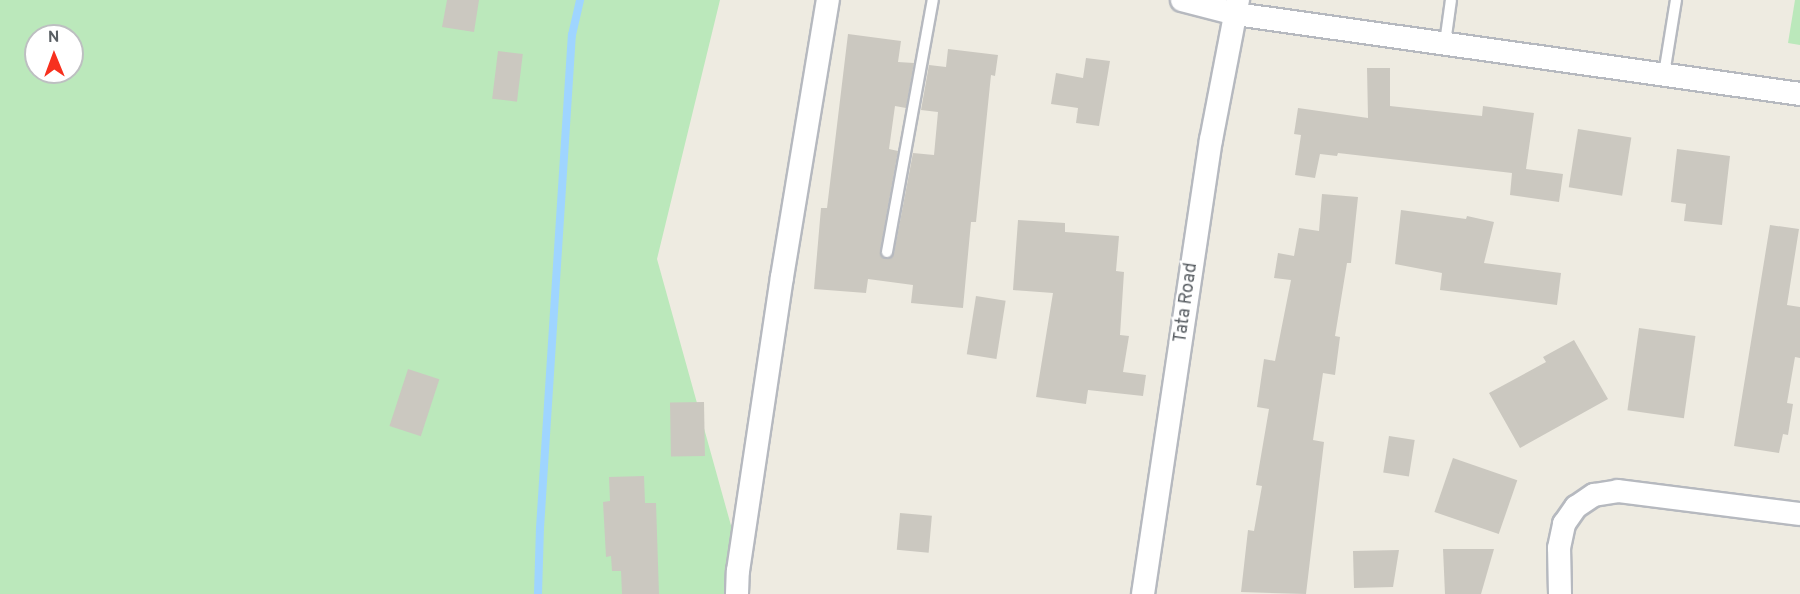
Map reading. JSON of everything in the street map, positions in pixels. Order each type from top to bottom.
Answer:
[{"type":"street","points":[[737,594],[738,571],[782,277],[828,0]]},
{"type":"street","points":[[1182,0],[1237,7],[1445,43],[1800,94]]},
{"type":"street","name":"Tata Road","points":[[1143,594],[1211,140],[1237,7]]},
{"type":"street","points":[[1560,594],[1559,548],[1564,524],[1576,507],[1594,495],[1618,491],[1800,514]]},
{"type":"lane","points":[[887,252],[933,0]]},
{"type":"lane","points":[[1445,43],[1451,0]]},
{"type":"lane","points":[[1664,74],[1676,0]]},
{"type":"green space","points":[[0,0],[720,0],[657,259],[750,594],[0,594]]},
{"type":"green space","points":[[1795,0],[1800,0],[1800,45],[1788,43]]},
{"type":"building","points":[[447,0],[479,0],[474,32],[442,27]]},
{"type":"building","points":[[848,34],[901,41],[898,62],[914,63],[906,108],[895,106],[889,149],[898,151],[880,251],[882,257],[886,259],[894,253],[913,153],[934,155],[938,112],[921,110],[929,65],[946,67],[948,49],[998,55],[995,76],[991,75],[976,222],[971,222],[963,308],[911,303],[913,285],[868,279],[866,293],[814,289],[821,208],[827,208]]},
{"type":"building","points":[[498,51],[523,54],[517,102],[492,99]]},
{"type":"building","points":[[1086,58],[1110,61],[1099,126],[1076,123],[1078,108],[1051,104],[1056,73],[1083,78]]},
{"type":"building","points":[[1367,68],[1390,68],[1390,106],[1482,116],[1483,106],[1534,113],[1526,169],[1563,174],[1559,202],[1510,195],[1512,173],[1338,153],[1337,156],[1320,154],[1315,178],[1295,175],[1301,135],[1294,134],[1298,108],[1368,118]]},
{"type":"building","points":[[1578,129],[1631,137],[1622,196],[1569,187]]},
{"type":"building","points":[[1677,149],[1730,156],[1722,225],[1684,221],[1686,204],[1671,202]]},
{"type":"building","points":[[1322,194],[1358,197],[1351,263],[1347,263],[1335,336],[1340,337],[1335,375],[1323,373],[1313,440],[1324,442],[1306,594],[1241,592],[1248,530],[1254,531],[1262,486],[1256,485],[1269,409],[1257,407],[1264,359],[1275,361],[1291,280],[1274,278],[1278,253],[1294,256],[1299,228],[1319,231]]},
{"type":"building","points":[[1401,210],[1466,219],[1467,216],[1494,222],[1484,263],[1561,273],[1557,305],[1440,290],[1442,273],[1395,264]]},
{"type":"building","points":[[1018,220],[1065,223],[1065,232],[1119,236],[1116,271],[1124,272],[1120,335],[1129,336],[1123,372],[1146,375],[1143,396],[1088,390],[1086,404],[1036,397],[1053,293],[1013,290]]},
{"type":"building","points":[[1770,225],[1799,229],[1787,305],[1800,307],[1800,358],[1795,357],[1787,403],[1793,404],[1788,435],[1783,434],[1779,453],[1734,446]]},
{"type":"building","points":[[976,296],[1006,301],[996,359],[967,354]]},
{"type":"building","points":[[1639,328],[1695,336],[1684,418],[1627,410]]},
{"type":"building","points":[[1574,340],[1608,399],[1520,448],[1489,393],[1546,362],[1543,357]]},
{"type":"building","points":[[408,369],[439,379],[421,436],[389,426]]},
{"type":"building","points":[[704,402],[705,456],[671,457],[670,403]]},
{"type":"building","points":[[1389,436],[1415,440],[1409,477],[1383,473]]},
{"type":"building","points":[[1453,458],[1517,480],[1499,534],[1434,512]]},
{"type":"building","points":[[644,476],[645,503],[656,503],[659,594],[622,594],[621,571],[612,571],[611,556],[606,557],[603,502],[610,501],[609,477]]},
{"type":"building","points":[[900,513],[932,516],[929,553],[897,550]]},
{"type":"building","points":[[1443,549],[1494,549],[1481,594],[1445,594]]},
{"type":"building","points":[[1399,550],[1393,587],[1354,588],[1353,551]]},
{"type":"waterway","points":[[538,594],[540,528],[572,35],[580,0]]}]
